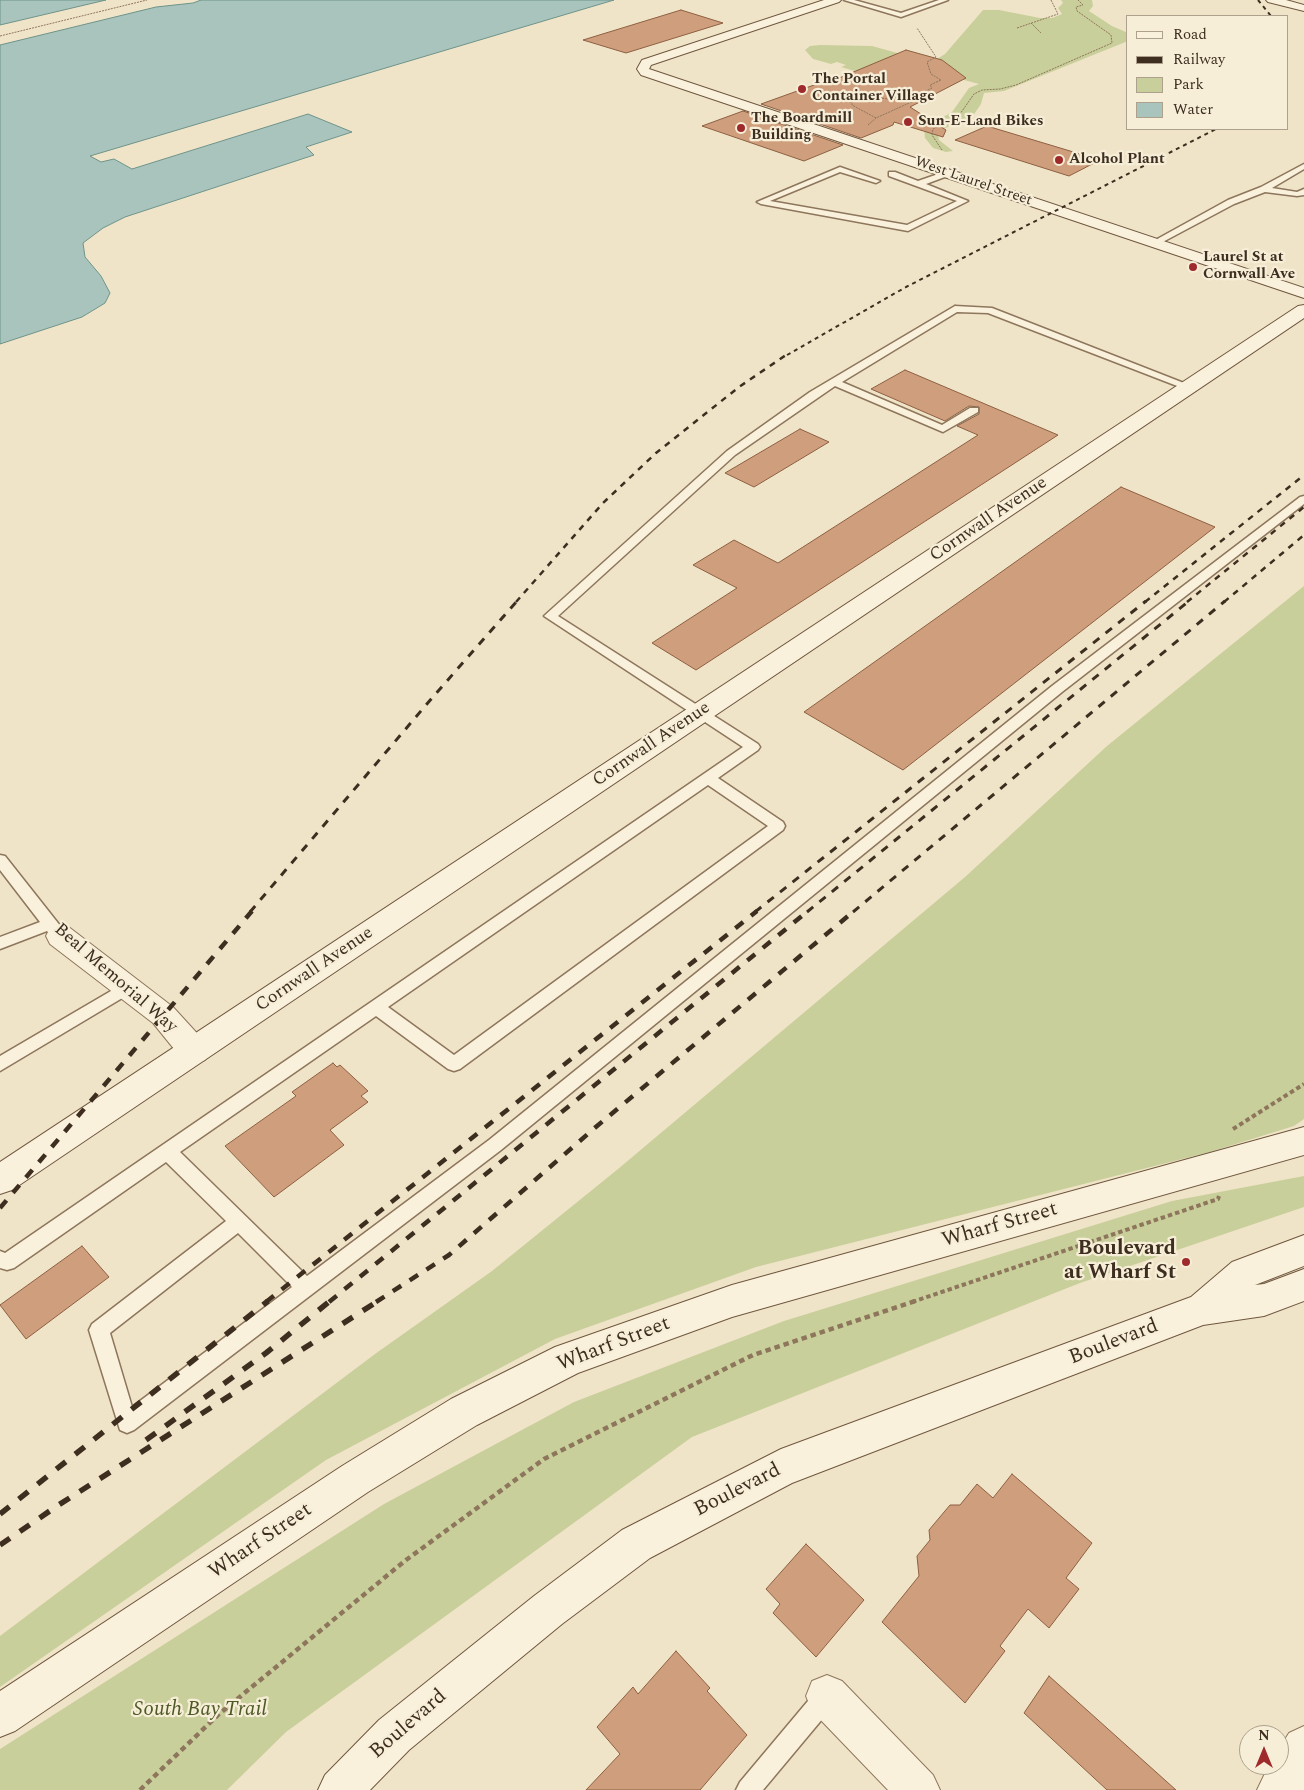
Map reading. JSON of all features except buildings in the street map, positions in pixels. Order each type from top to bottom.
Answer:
[{"type":"street","name":"West Laurel Street","points":[[835,0],[646,63],[643,69],[645,72],[1304,293]]},
{"type":"street","points":[[1272,0],[1304,8]]},
{"type":"street","name":"Cornwall Avenue","points":[[0,1180],[1304,310]]},
{"type":"street","name":"Beal Memorial Way","points":[[55,930],[163,1015],[194,1051]]},
{"type":"street","name":"Wharf Street","points":[[0,1716],[355,1480],[464,1412],[568,1360],[732,1302],[1304,1140]]},
{"type":"street","name":"Boulevard","points":[[1203,1309],[1244,1273],[1304,1250]]},
{"type":"street","name":"Boulevard","points":[[340,1790],[394,1735],[548,1610],[636,1544],[780,1468],[1203,1309],[1264,1300],[1304,1285]]},
{"type":"street","points":[[827,1696],[918,1790]]},
{"type":"street","points":[[1280,1790],[1304,1748]]},
{"type":"lane","points":[[847,0],[902,15],[944,0]]},
{"type":"lane","points":[[1154,243],[1304,166]]},
{"type":"lane","points":[[876,181],[840,169],[761,202],[908,228],[964,201],[892,174]]},
{"type":"lane","points":[[1293,172],[1304,174]]},
{"type":"lane","points":[[918,184],[947,173]]},
{"type":"lane","points":[[1264,188],[1297,194],[1304,191]]},
{"type":"lane","points":[[0,1259],[6,1262],[753,747],[550,616],[730,453],[834,382],[955,309],[989,310],[1188,387]]},
{"type":"lane","points":[[834,382],[943,429],[974,410]]},
{"type":"lane","points":[[239,1222],[100,1330],[127,1423],[494,1145],[1057,689],[1304,499]]},
{"type":"lane","points":[[376,1007],[454,1064],[778,826],[708,778]]},
{"type":"lane","name":"Beal Memorial Way","points":[[0,860],[55,930]]},
{"type":"lane","points":[[0,943],[55,930]]},
{"type":"lane","points":[[0,1064],[128,987]]},
{"type":"lane","points":[[167,1151],[305,1287]]},
{"type":"lane","points":[[748,1790],[827,1696]]},
{"type":"path","points":[[0,36],[147,0]]},
{"type":"path","points":[[1017,28],[1058,14],[1051,0]]},
{"type":"path","points":[[942,150],[932,135],[933,129],[960,114],[974,94],[982,90],[1000,89],[1016,85],[1112,43],[1111,35],[1077,11],[1076,7],[1083,5],[1078,0]]},
{"type":"path","points":[[888,89],[915,96],[932,88],[930,85],[941,80],[931,74],[927,62],[936,58],[912,20],[902,15]]},
{"type":"path","points":[[1031,23],[1041,33]]},
{"type":"path","points":[[876,118],[852,105],[852,102],[833,98],[856,96],[913,101]]},
{"type":"path","points":[[870,123],[876,118],[918,99],[915,96]]},
{"type":"path","points":[[1230,1138],[1232,1129],[1304,1084]]},
{"type":"path","points":[[140,1790],[219,1714],[406,1560],[544,1459],[753,1355],[1218,1199],[1220,1191]]},
{"type":"green space","points":[[1061,0],[1092,0],[1093,6],[1089,11],[1112,26],[1126,32],[1126,42],[1004,91],[984,93],[981,104],[972,117],[938,131],[939,140],[953,151],[946,152],[933,148],[925,138],[924,128],[952,112],[969,88],[979,84],[934,72],[937,59],[945,54],[983,10],[999,10],[1040,18],[1052,18],[1062,14],[1058,8],[1063,3]]},
{"type":"green space","points":[[810,46],[872,46],[912,57],[902,85],[841,67],[846,65],[837,62],[831,64],[813,59],[805,50]]},
{"type":"green space","points":[[1304,586],[1304,1119],[1294,1126],[1210,1152],[756,1267],[555,1339],[326,1460],[0,1687],[0,1636],[375,1354],[492,1271],[618,1169],[965,877],[1107,746]]},
{"type":"green space","name":"South Bay Trail","points":[[1304,1176],[1304,1207],[1080,1283],[692,1437],[286,1732],[227,1790],[0,1790],[0,1749],[384,1504],[574,1402],[784,1321],[1172,1201]]},
{"type":"water","points":[[0,0],[106,0],[0,25]]},
{"type":"water","points":[[201,0],[614,0],[90,156],[101,162],[114,159],[132,169],[308,114],[352,132],[306,147],[314,155],[125,217],[103,228],[83,243],[85,257],[101,276],[110,293],[105,303],[82,317],[0,344],[0,45],[156,7],[193,3]]},
{"type":"railway","points":[[1258,0],[1270,15]]},
{"type":"railway","points":[[787,355],[906,287],[1214,130]]},
{"type":"railway","points":[[516,602],[603,503],[656,453],[739,387],[789,353]]},
{"type":"railway","points":[[1145,602],[1304,475]]},
{"type":"railway","points":[[1187,602],[1304,507]]},
{"type":"railway","points":[[1224,602],[1304,535]]},
{"type":"railway","points":[[250,912],[517,601]]},
{"type":"railway","points":[[755,912],[1146,601]]},
{"type":"railway","points":[[807,912],[1189,601]]},
{"type":"railway","points":[[853,912],[1225,601]]},
{"type":"railway","points":[[0,1208],[252,911]]},
{"type":"railway","points":[[266,1302],[757,911]]},
{"type":"railway","points":[[329,1302],[808,911]]},
{"type":"railway","points":[[376,1302],[449,1255],[597,1126],[854,911]]},
{"type":"railway","points":[[0,1514],[268,1301]]},
{"type":"railway","points":[[146,1440],[266,1353],[330,1301]]},
{"type":"railway","points":[[0,1545],[57,1506],[378,1301]]},
{"type":"place","name":"The Portal Container Village","points":[[802,89]]},
{"type":"place","name":"Sun-E-Land Bikes","points":[[908,122]]},
{"type":"place","name":"The Boardmill Building","points":[[741,128]]},
{"type":"place","name":"Alcohol Plant","points":[[1059,160]]},
{"type":"place","name":"Laurel St at Cornwall Ave","points":[[1193,267]]},
{"type":"place","name":"Boulevard at Wharf St","points":[[1186,1262]]}]
